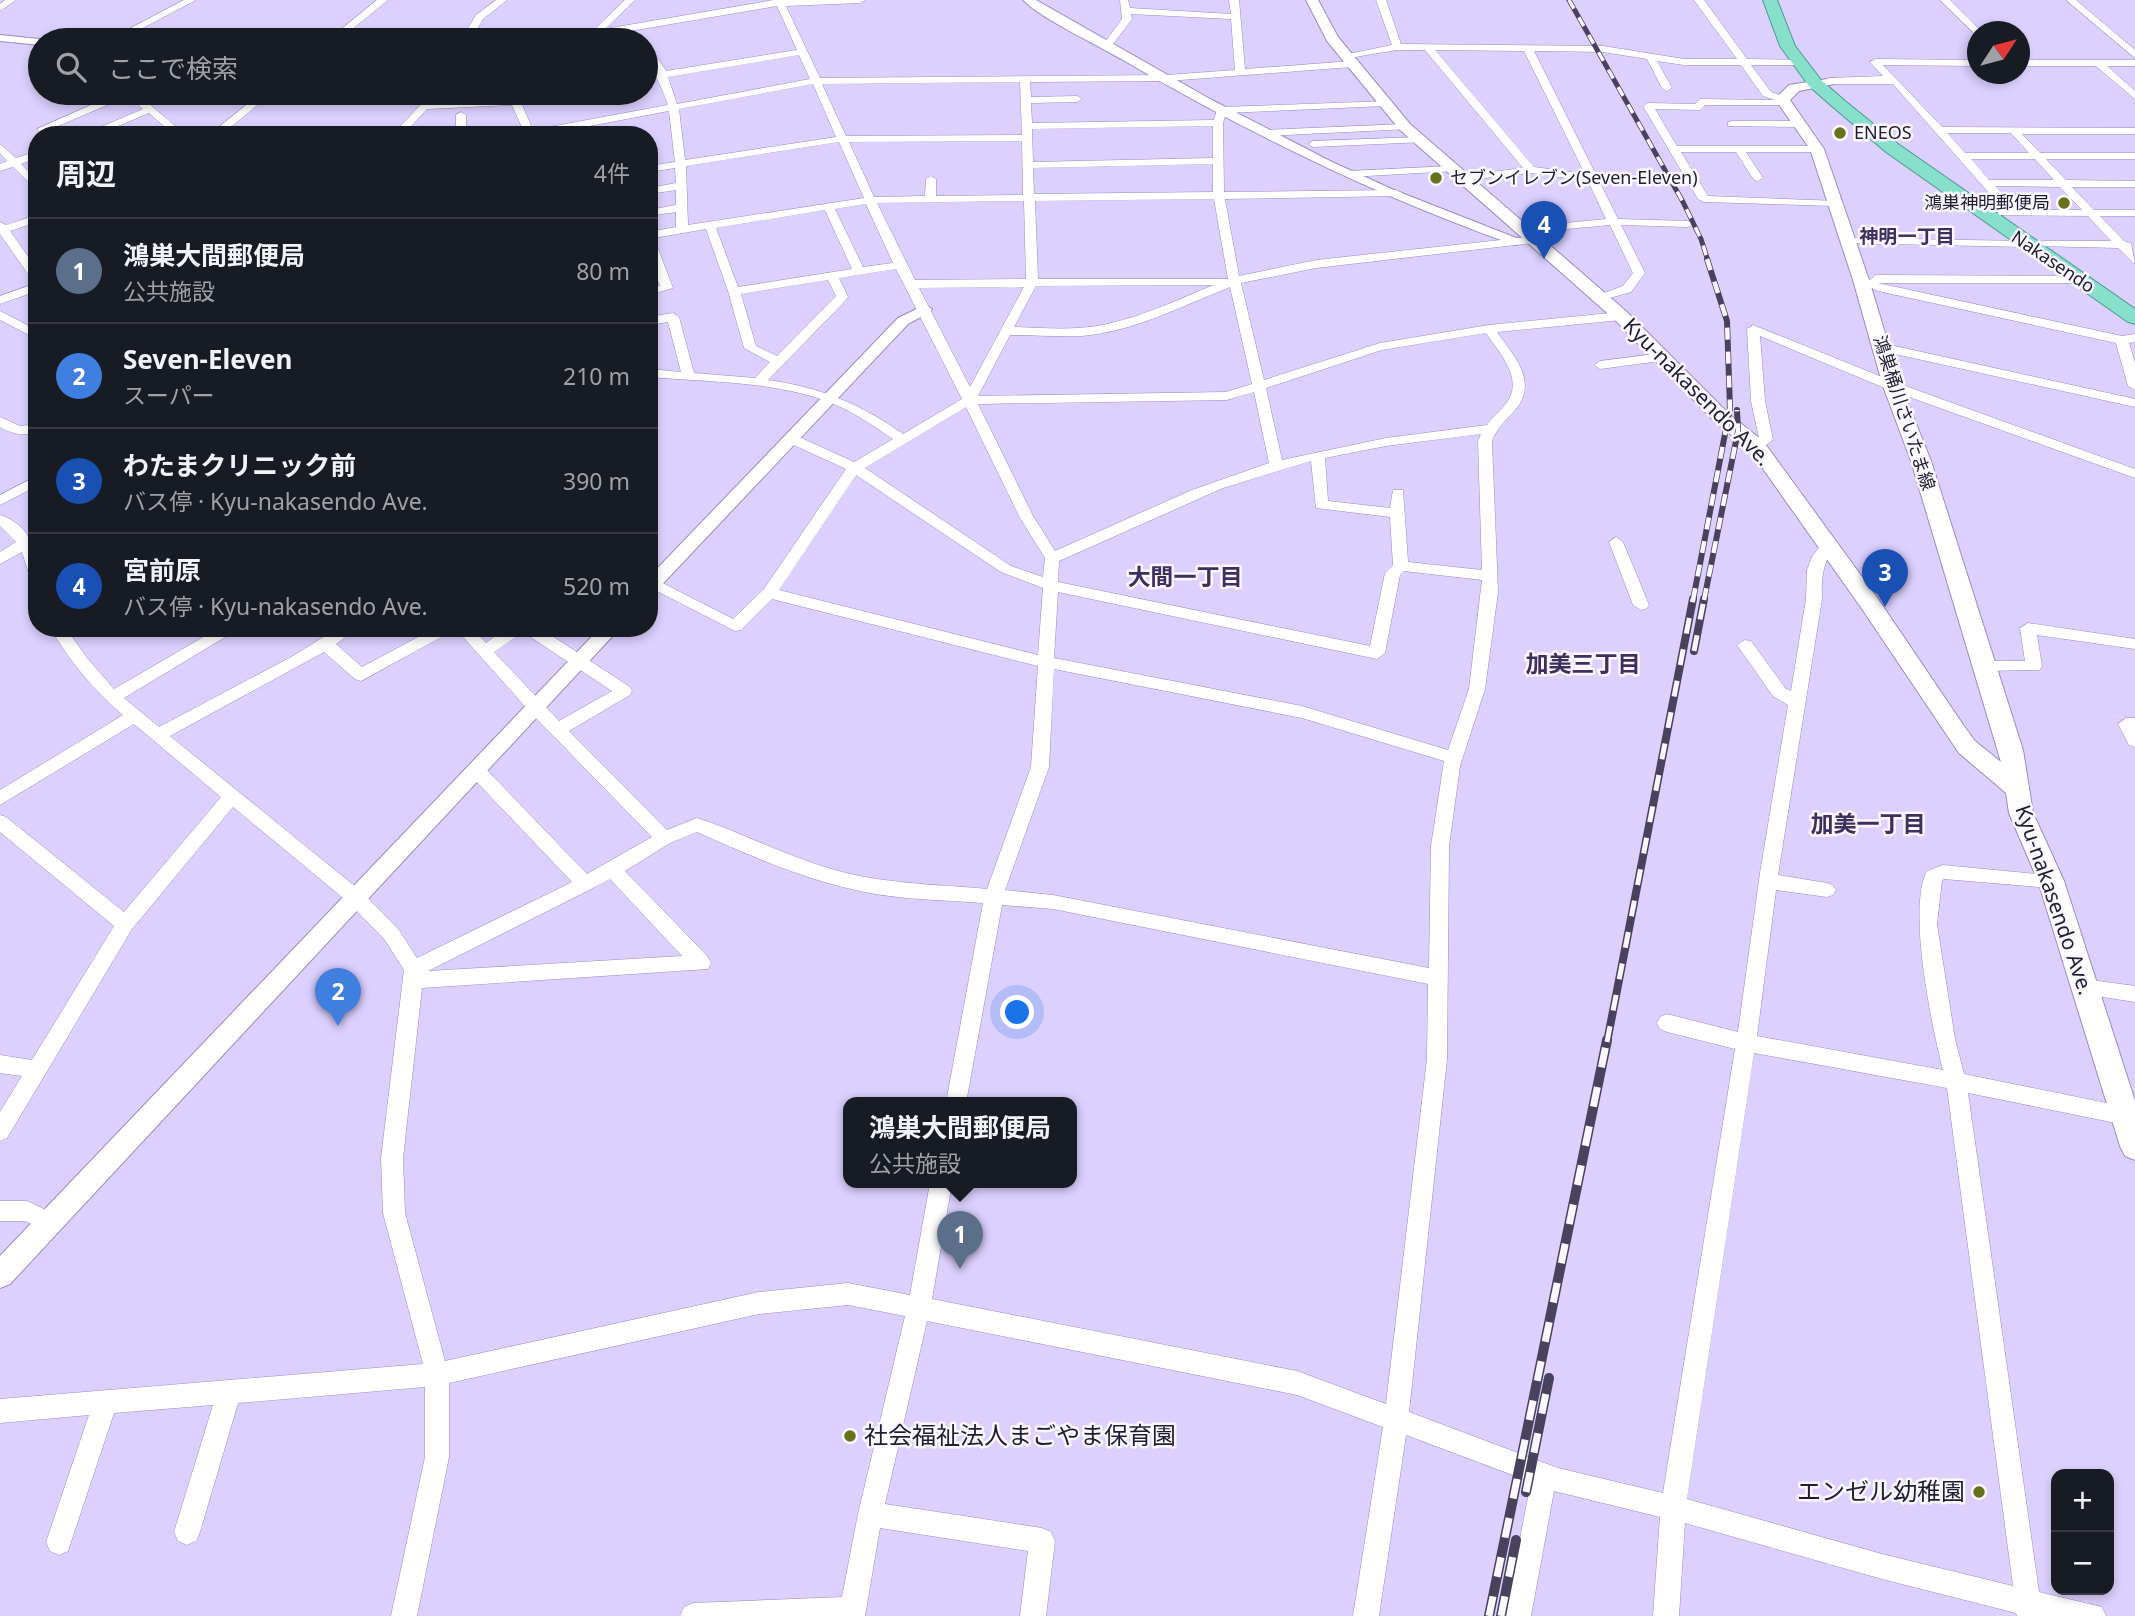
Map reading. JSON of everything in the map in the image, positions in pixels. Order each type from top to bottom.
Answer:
[{"type":"highway","name":"Nakasendo","points":[[1770,0],[1788,46],[1800,62],[1892,148],[2034,244],[2135,306]]},
{"type":"highway","name":"Nakasendo","points":[[1784,0],[1804,49],[1822,82],[1909,151],[2005,213],[2034,244],[2135,318]]},
{"type":"main road","name":"Kyu-nakasendo Ave.","points":[[1312,0],[1323,24],[1349,60],[1405,127],[1524,240],[1620,316],[1722,418],[1756,445],[1967,747],[2016,788],[2021,813],[2051,881],[2135,1146]]},
{"type":"main road","points":[[1783,101],[1794,88],[1822,82]]},
{"type":"main road","name":"鴻巣桶川さいたま線","points":[[1783,101],[1817,149],[1861,279],[1892,386],[1921,461],[2011,750],[2016,788]]},
{"type":"street","points":[[0,8],[11,0]]},
{"type":"street","points":[[136,28],[191,0]]},
{"type":"street","points":[[348,28],[383,0]]},
{"type":"street","points":[[473,28],[479,17],[502,0]]},
{"type":"street","points":[[599,28],[629,0]]},
{"type":"street","points":[[712,0],[721,12]]},
{"type":"street","points":[[630,28],[780,1],[860,0]]},
{"type":"street","points":[[1028,0],[1223,110],[1349,174],[1524,240]]},
{"type":"street","points":[[1107,46],[1128,19],[1124,0]]},
{"type":"street","points":[[1234,0],[1240,73]]},
{"type":"street","points":[[1381,0],[1397,47]]},
{"type":"street","points":[[1699,0],[1767,94],[1783,101]]},
{"type":"street","points":[[1945,0],[1967,21]]},
{"type":"street","points":[[2071,0],[2135,55]]},
{"type":"street","points":[[780,1],[900,265],[925,309],[1026,516],[1052,558],[1040,767],[994,896],[957,1097]]},
{"type":"street","points":[[1126,11],[1237,17]]},
{"type":"street","points":[[0,38],[28,41]]},
{"type":"street","points":[[600,126],[675,108],[815,81],[1167,78],[1240,73],[1349,60],[1397,47],[1603,49],[1684,62],[1800,62]]},
{"type":"street","points":[[1428,48],[1531,170]]},
{"type":"street","points":[[1528,49],[1639,273],[1627,289],[1599,297]]},
{"type":"street","points":[[663,75],[802,52]]},
{"type":"street","points":[[1650,56],[1667,88]]},
{"type":"street","points":[[1887,79],[1888,76],[1875,62],[1967,63]]},
{"type":"street","points":[[2030,63],[2135,63]]},
{"type":"street","points":[[2098,63],[2135,96]]},
{"type":"street","points":[[658,64],[675,108],[682,230]]},
{"type":"street","points":[[969,400],[1032,283],[1025,79]]},
{"type":"street","points":[[1822,82],[1887,79],[1896,82],[1985,183],[2005,213],[2135,213]]},
{"type":"street","points":[[1025,100],[1077,99]]},
{"type":"street","points":[[1783,101],[1700,102],[1700,107],[1648,106],[1703,199],[1834,202]]},
{"type":"street","points":[[1223,110],[1385,103]]},
{"type":"street","points":[[49,126],[99,105]]},
{"type":"street","points":[[142,105],[169,126]]},
{"type":"street","points":[[225,126],[252,105]]},
{"type":"street","points":[[406,126],[426,106],[434,105]]},
{"type":"street","points":[[517,105],[524,126]]},
{"type":"street","points":[[118,126],[148,110]]},
{"type":"street","points":[[1223,110],[1217,123],[1219,196],[1234,281],[1276,466]]},
{"type":"street","points":[[461,115],[461,126]]},
{"type":"street","points":[[1027,125],[1217,123]]},
{"type":"street","points":[[1732,124],[1798,124]]},
{"type":"street","points":[[1267,133],[1405,127]]},
{"type":"street","points":[[1937,130],[2135,131]]},
{"type":"street","points":[[2012,130],[2135,260]]},
{"type":"street","points":[[658,167],[841,139],[1027,138]]},
{"type":"street","points":[[1313,144],[1420,140]]},
{"type":"street","points":[[0,147],[28,176]]},
{"type":"street","points":[[1673,149],[1817,149]]},
{"type":"street","points":[[1739,149],[1758,178]]},
{"type":"street","points":[[1960,156],[2135,156]]},
{"type":"street","points":[[0,168],[28,157]]},
{"type":"street","points":[[1028,165],[1218,162]]},
{"type":"street","points":[[1349,174],[1456,174],[1531,170],[1594,179]]},
{"type":"street","points":[[930,179],[930,200]]},
{"type":"street","points":[[1985,183],[2135,184]]},
{"type":"street","points":[[658,190],[680,186]]},
{"type":"street","points":[[658,235],[869,200],[1029,200],[1396,193]]},
{"type":"street","points":[[829,207],[859,271]]},
{"type":"street","points":[[658,212],[681,208]]},
{"type":"street","points":[[28,220],[1,228],[28,266]]},
{"type":"street","points":[[1008,331],[1081,332],[1108,328],[1148,316],[1234,281],[1328,262],[1524,240],[1577,223],[1688,224]]},
{"type":"street","points":[[710,226],[734,291],[750,348],[778,361]]},
{"type":"street","points":[[1847,241],[2135,245]]},
{"type":"street","points":[[658,262],[667,288],[658,290]]},
{"type":"street","points":[[734,291],[900,265]]},
{"type":"street","points":[[757,383],[842,297],[832,275]]},
{"type":"street","points":[[1861,279],[2080,279]]},
{"type":"street","points":[[1861,279],[1878,287],[2128,339],[2135,386]]},
{"type":"street","points":[[911,284],[1234,281]]},
{"type":"street","points":[[0,300],[28,290]]},
{"type":"street","points":[[658,577],[903,321],[925,309]]},
{"type":"street","points":[[0,315],[28,330]]},
{"type":"street","points":[[658,588],[735,626],[769,593],[844,479],[855,468],[969,400],[1227,396],[1380,347],[1489,330],[1620,316]]},
{"type":"street","points":[[658,320],[673,317],[689,377]]},
{"type":"street","points":[[1756,445],[1766,440],[1758,401],[1753,329],[1892,386],[2135,474]]},
{"type":"street","points":[[1366,1616],[1396,1420],[1437,1059],[1440,846],[1455,758],[1477,689],[1490,592],[1485,441],[1489,429],[1518,398],[1521,385],[1511,360],[1489,330]]},
{"type":"street","points":[[1881,347],[2135,403]]},
{"type":"street","points":[[1600,365],[1663,357]]},
{"type":"street","points":[[658,374],[757,383],[830,398],[852,407],[902,439]]},
{"type":"street","points":[[0,421],[13,430],[28,431]]},
{"type":"street","points":[[1052,558],[1218,485],[1276,466],[1318,455],[1489,429]]},
{"type":"street","points":[[0,437],[13,430]]},
{"type":"street","points":[[792,439],[855,468],[1006,569],[1049,585],[1377,653],[1393,573],[1401,565],[1398,493]]},
{"type":"street","points":[[1318,455],[1321,505],[1397,513]]},
{"type":"street","points":[[0,501],[28,485]]},
{"type":"street","points":[[0,520],[13,526],[28,548]]},
{"type":"street","points":[[0,559],[26,542]]},
{"type":"street","points":[[1616,542],[1641,604]]},
{"type":"street","points":[[1666,1616],[1673,1508],[1746,1043],[1768,881],[1814,599],[1814,568],[1818,555],[1828,545]]},
{"type":"street","points":[[1401,565],[1488,576]]},
{"type":"street","points":[[769,593],[1044,662],[1302,712],[1455,758]]},
{"type":"street","points":[[1985,667],[2034,666],[2028,628],[2135,644]]},
{"type":"street","points":[[64,637],[81,662],[113,697],[355,897],[392,935],[414,974],[392,1158],[394,1213],[437,1374],[437,1457],[404,1616]]},
{"type":"street","points":[[113,697],[216,637]]},
{"type":"street","points":[[159,734],[336,637]]},
{"type":"street","points":[[325,644],[361,675],[431,637]]},
{"type":"street","points":[[471,637],[536,708],[664,838]]},
{"type":"street","points":[[484,652],[505,637]]},
{"type":"street","points":[[542,637],[624,691],[558,730]]},
{"type":"street","points":[[0,1275],[603,637]]},
{"type":"street","points":[[1745,645],[1779,692],[1796,702]]},
{"type":"street","points":[[0,798],[135,715]]},
{"type":"street","points":[[2135,724],[2126,724],[2135,741]]},
{"type":"street","points":[[476,770],[586,884]]},
{"type":"street","points":[[0,1131],[125,924],[232,796]]},
{"type":"street","points":[[0,822],[125,924]]},
{"type":"street","points":[[414,974],[612,870],[664,838],[698,825],[762,853],[828,876],[872,886],[1053,902],[1437,978]]},
{"type":"street","points":[[414,974],[701,963],[612,870]]},
{"type":"street","points":[[2029,1610],[1956,1081],[1945,1039],[1928,924],[1933,876],[1943,872],[2051,881]]},
{"type":"street","points":[[1768,881],[1827,890]]},
{"type":"street","points":[[2084,987],[2135,994]]},
{"type":"street","points":[[1667,1023],[1746,1043],[1956,1081],[2126,1116]]},
{"type":"street","points":[[0,1064],[37,1070]]},
{"type":"street","points":[[693,1616],[853,1613],[870,1514],[919,1306],[940,1188]]},
{"type":"street","points":[[0,1211],[27,1212],[49,1222]]},
{"type":"street","points":[[0,1411],[437,1374],[759,1303],[848,1294],[1297,1383],[1521,1466],[1544,1477],[1673,1508],[2029,1610],[2093,1616]]},
{"type":"street","points":[[187,1532],[229,1392]]},
{"type":"street","points":[[59,1542],[105,1403]]},
{"type":"street","points":[[1518,1616],[1544,1477]]},
{"type":"street","points":[[870,1514],[1042,1541],[1033,1616]]},
{"type":"railway","points":[[1569,0],[1683,202],[1701,239],[1708,261]]},
{"type":"railway","points":[[1693,600],[1730,408],[1727,321],[1707,259]]},
{"type":"railway","points":[[1704,600],[1738,431],[1737,410]]},
{"type":"railway","points":[[1607,1042],[1693,599]]},
{"type":"railway","points":[[1694,651],[1704,599]]},
{"type":"railway","points":[[1489,1616],[1607,1040]]},
{"type":"railway","points":[[1526,1492],[1549,1378]]},
{"type":"railway","points":[[1501,1616],[1516,1540]]},
{"type":"place","name":"ENEOS","points":[[1840,133]]},
{"type":"place","name":"セブンイレブン(Seven-Eleven)","points":[[1436,178]]},
{"type":"place","name":"鴻巣神明郵便局","points":[[2064,203]]},
{"type":"place","name":"宮前原","points":[[1544,259]]},
{"type":"place","name":"わたまクリニック前","points":[[1885,607]]},
{"type":"place","name":"Seven-Eleven","points":[[338,1026]]},
{"type":"place","name":"鴻巣大間郵便局","points":[[960,1269]]},
{"type":"place","name":"社会福祉法人まごやま保育園","points":[[850,1436]]},
{"type":"place","name":"エンゼル幼稚園","points":[[1979,1492]]},
{"type":"district","name":"神明一丁目","points":[[1907,236]]},
{"type":"district","name":"大間一丁目","points":[[1185,577]]},
{"type":"district","name":"加美三丁目","points":[[1583,664]]},
{"type":"district","name":"加美一丁目","points":[[1868,824]]}]
